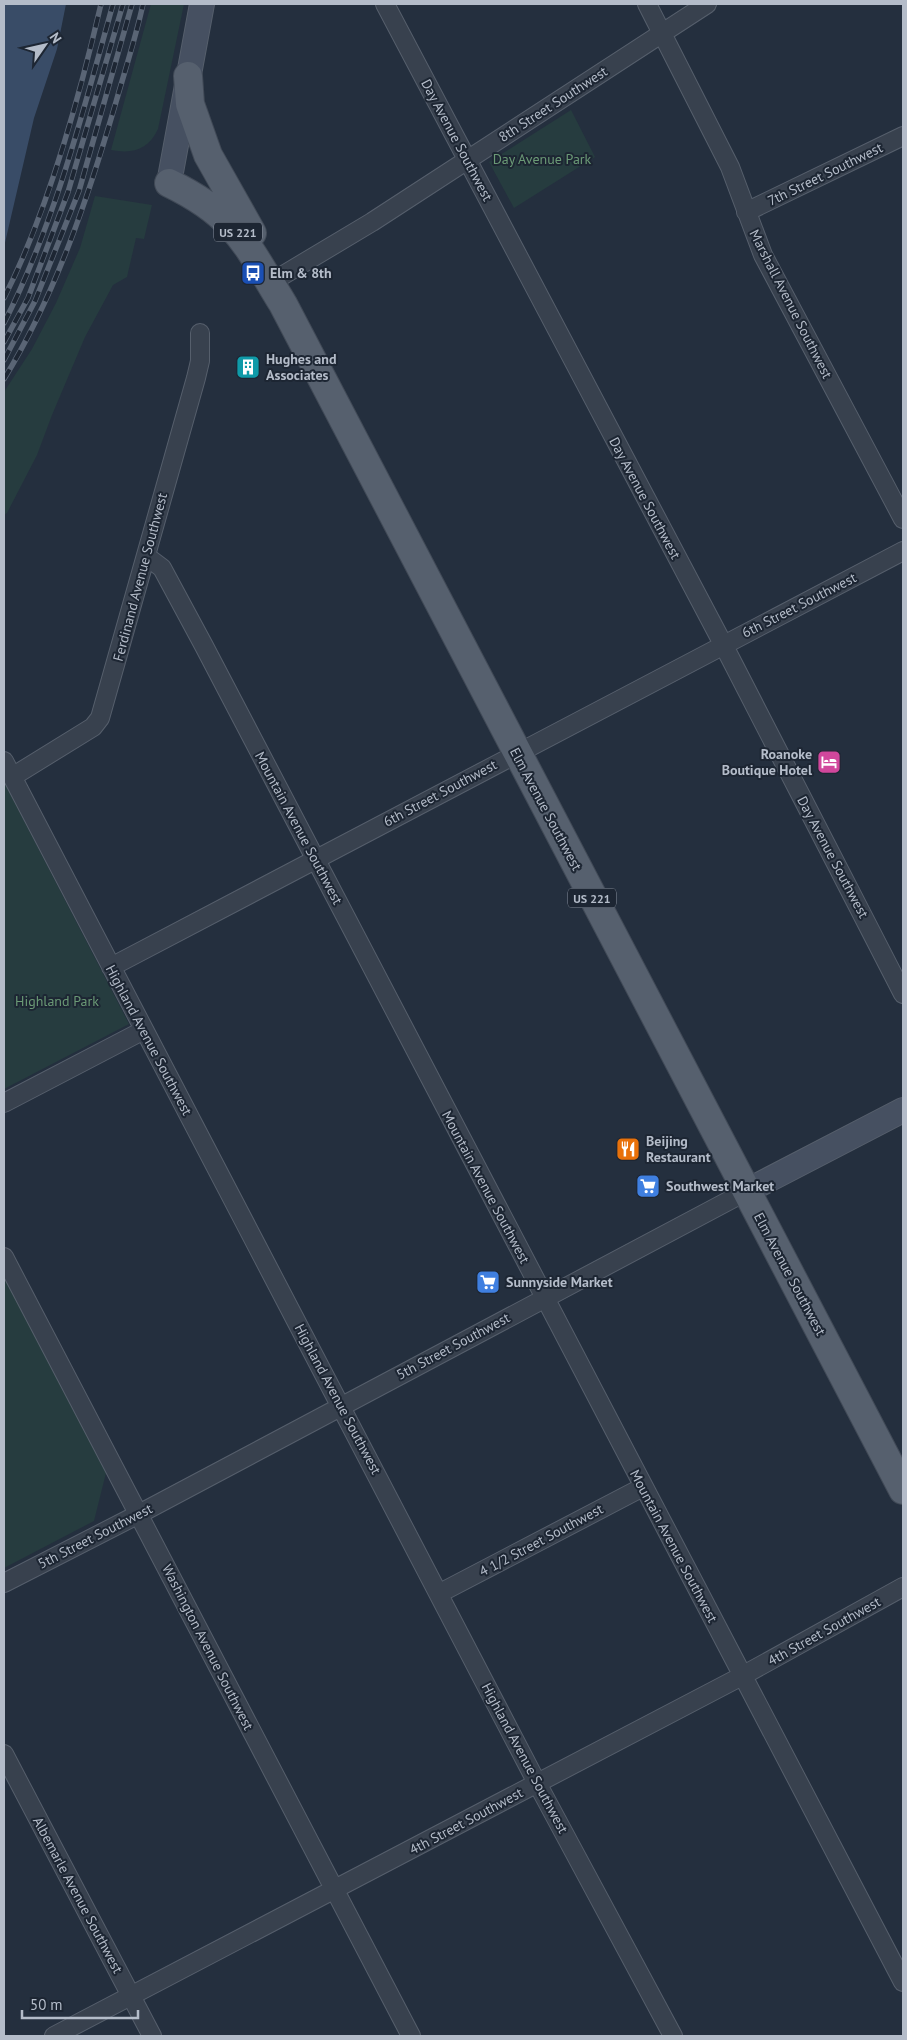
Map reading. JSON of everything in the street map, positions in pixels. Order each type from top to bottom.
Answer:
[{"type":"main road","points":[[188,76],[190,104],[208,155],[277,289]]},
{"type":"main road","name":"Elm Avenue Southwest","points":[[169,183],[209,205],[228,221],[242,236],[277,289],[516,752],[903,1490]]},
{"type":"street","points":[[169,183],[202,4]]},
{"type":"street","name":"Day Avenue Southwest","points":[[384,4],[723,644],[903,994]]},
{"type":"street","name":"Marshall Avenue Southwest","points":[[647,4],[730,166],[763,255],[903,519]]},
{"type":"street","name":"8th Street Southwest","points":[[277,289],[372,222],[708,4]]},
{"type":"street","name":"7th Street Southwest","points":[[746,212],[903,136]]},
{"type":"street","name":"Ferdinand Avenue Southwest","points":[[12,776],[93,727],[100,718],[198,370],[200,333]]},
{"type":"street","name":"6th Street Southwest","points":[[111,967],[516,752],[621,700],[723,644],[903,551]]},
{"type":"street","name":"Mountain Avenue Southwest","points":[[146,556],[162,568],[903,1982]]},
{"type":"street","name":"Highland Avenue Southwest","points":[[4,761],[440,1593],[537,1783],[673,2036]]},
{"type":"street","points":[[4,1103],[144,1030]]},
{"type":"street","name":"5th Street Southwest","points":[[4,1583],[139,1514],[544,1297],[903,1110]]},
{"type":"street","name":"Washington Avenue Southwest","points":[[4,1257],[411,2036]]},
{"type":"street","name":"4 1/2 Street Southwest","points":[[440,1593],[643,1486]]},
{"type":"street","name":"4th Street Southwest","points":[[54,2036],[742,1676],[903,1588]]},
{"type":"street","name":"Albemarle Avenue Southwest","points":[[4,1754],[152,2036]]},
{"type":"green space","points":[[151,4],[184,4],[158,129],[150,142],[139,149],[133,151],[111,150]]},
{"type":"green space","name":"Day Avenue Park","points":[[571,110],[595,157],[514,208],[489,162]]},
{"type":"green space","points":[[95,196],[152,205],[144,239],[136,238],[127,277],[113,285],[85,337],[37,455],[7,513],[4,515],[4,392],[32,349],[56,303],[80,248]]},
{"type":"green space","name":"Highland Park","points":[[4,782],[129,1024],[4,1089]]},
{"type":"green space","points":[[4,1276],[106,1473],[94,1521],[4,1568]]},
{"type":"water","points":[[4,4],[66,4],[57,49],[34,118],[4,247]]},
{"type":"railway","points":[[4,298],[35,229],[61,154],[83,78],[101,4]]},
{"type":"railway","points":[[4,323],[22,285],[53,207],[79,126],[113,4]]},
{"type":"railway","points":[[4,342],[28,298],[68,192],[123,4]]},
{"type":"railway","points":[[4,360],[35,301],[79,191],[132,4]]},
{"type":"railway","points":[[4,379],[40,313],[69,245],[94,174],[134,41],[143,4]]},
{"type":"place","name":"Elm & 8th","points":[[253,273]]},
{"type":"place","name":"Hughes and Associates","points":[[248,367]]},
{"type":"place","name":"Roanoke Boutique Hotel","points":[[829,762]]},
{"type":"place","name":"Beijing Restaurant","points":[[628,1149]]},
{"type":"place","name":"Southwest Market","points":[[648,1186]]},
{"type":"place","name":"Sunnyside Market","points":[[488,1282]]}]
